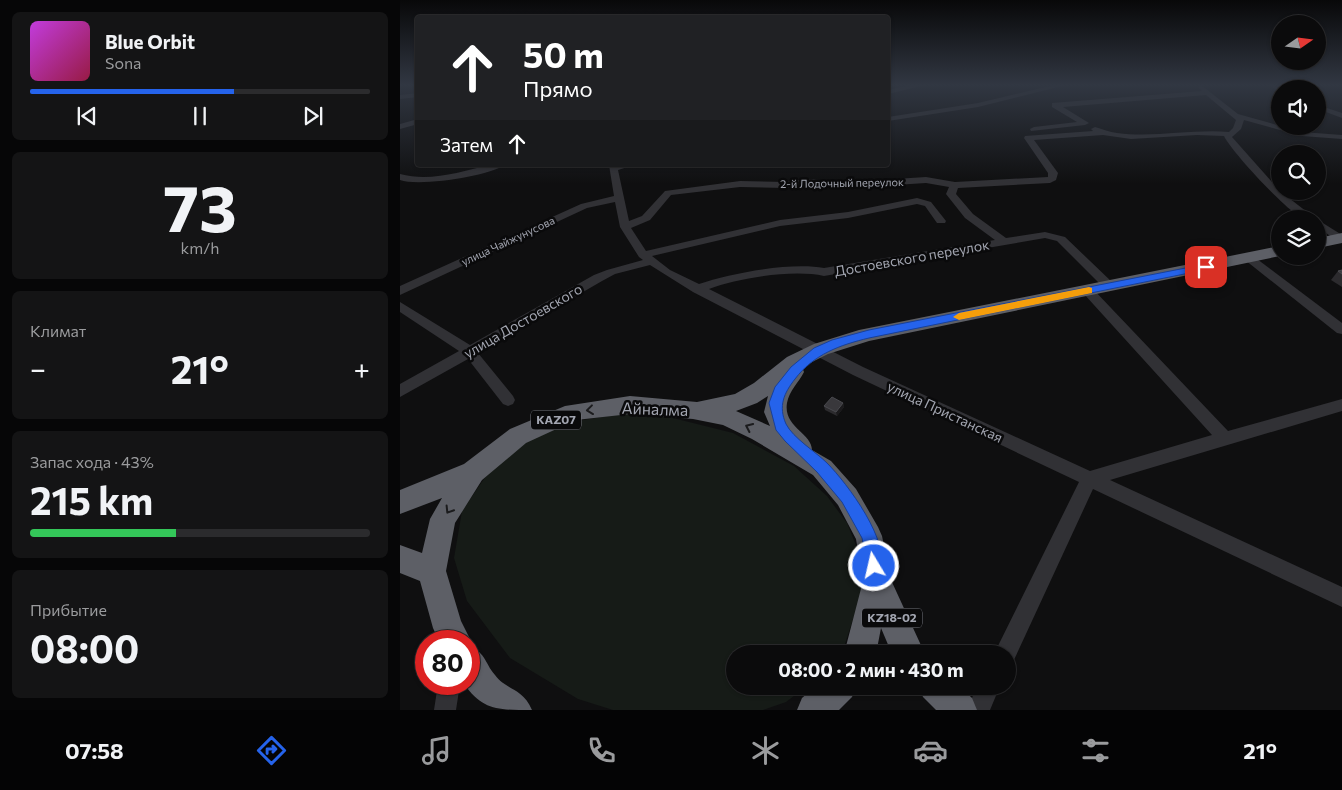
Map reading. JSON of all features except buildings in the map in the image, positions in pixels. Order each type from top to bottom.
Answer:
[{"type":"highway","points":[[1326,242],[1341,239]]},
{"type":"highway","name":"KAZ07","points":[[693,410],[724,406],[742,401],[760,390],[785,367],[836,343],[869,334],[1271,253]]},
{"type":"highway","name":"KAZ07","points":[[818,351],[795,370],[780,390],[775,403],[780,426],[822,468]]},
{"type":"highway","name":"Айналма","points":[[449,630],[432,571],[443,520],[473,472],[518,436],[573,412],[630,405],[693,410],[727,417],[760,432],[822,468],[847,497],[869,536],[877,581],[862,645]]},
{"type":"highway","name":"KAZ07","points":[[400,502],[418,497],[473,472]]},
{"type":"highway","points":[[400,559],[432,571]]},
{"type":"highway","name":"KZ18-02","points":[[877,581],[904,645]]},
{"type":"highway","points":[[480,681],[484,688],[515,710]]},
{"type":"highway","points":[[814,710],[831,695]]},
{"type":"highway","points":[[944,695],[960,710]]},
{"type":"street","points":[[1075,117],[1103,133]]},
{"type":"street","points":[[1085,123],[1022,130],[1028,138],[1103,133],[1130,136],[1196,133],[1228,134],[1236,129],[1240,122],[1238,117]]},
{"type":"street","points":[[1242,117],[1302,134],[1342,137]]},
{"type":"street","points":[[400,127],[415,122]]},
{"type":"street","points":[[1228,134],[1228,137],[1266,182],[1300,210]]},
{"type":"street","name":"2-й Лодочный переулок","points":[[625,226],[646,218],[665,196],[680,190],[740,184],[786,185],[807,182],[849,185],[926,180],[955,185],[1050,180],[1053,178],[1053,173],[1028,138]]},
{"type":"street","points":[[401,179],[432,180],[491,167]]},
{"type":"street","name":"улица Пристанская","points":[[614,167],[625,226],[647,258],[697,289],[818,351],[1342,597]]},
{"type":"street","points":[[955,185],[951,190],[951,194],[969,216],[1004,242]]},
{"type":"street","name":"улица Чайжунусова","points":[[400,291],[584,206],[620,198]]},
{"type":"street","points":[[647,258],[753,228],[848,215],[917,202],[928,204],[941,221]]},
{"type":"street","points":[[1326,229],[1341,239]]},
{"type":"street","name":"Достоевского переулок","points":[[697,289],[728,278],[809,269],[824,272],[1045,235],[1061,239],[1109,286]]},
{"type":"street","name":"улица Достоевского","points":[[400,391],[598,278],[647,258]]},
{"type":"street","points":[[1249,258],[1342,330]]},
{"type":"street","points":[[1088,291],[1226,438]]},
{"type":"street","points":[[400,306],[469,350],[508,400]]},
{"type":"street","points":[[1009,645],[1089,479],[1342,405]]},
{"type":"street","points":[[445,710],[447,695]]},
{"type":"street","points":[[978,710],[985,695]]},
{"type":"shaded area","points":[[621,414],[669,417],[733,433],[794,466],[827,496],[847,523],[861,558],[861,594],[845,644],[726,645],[726,695],[795,695],[786,702],[763,710],[613,710],[578,699],[510,658],[467,601],[454,558],[462,511],[486,476],[524,443],[570,422]]},
{"type":"slow traffic","points":[[959,317],[1089,290]]},
{"type":"route","points":[[874,566],[869,536],[847,497],[822,468],[780,426],[775,403],[780,390],[795,370],[818,351],[836,343],[869,334],[1206,267]]}]
